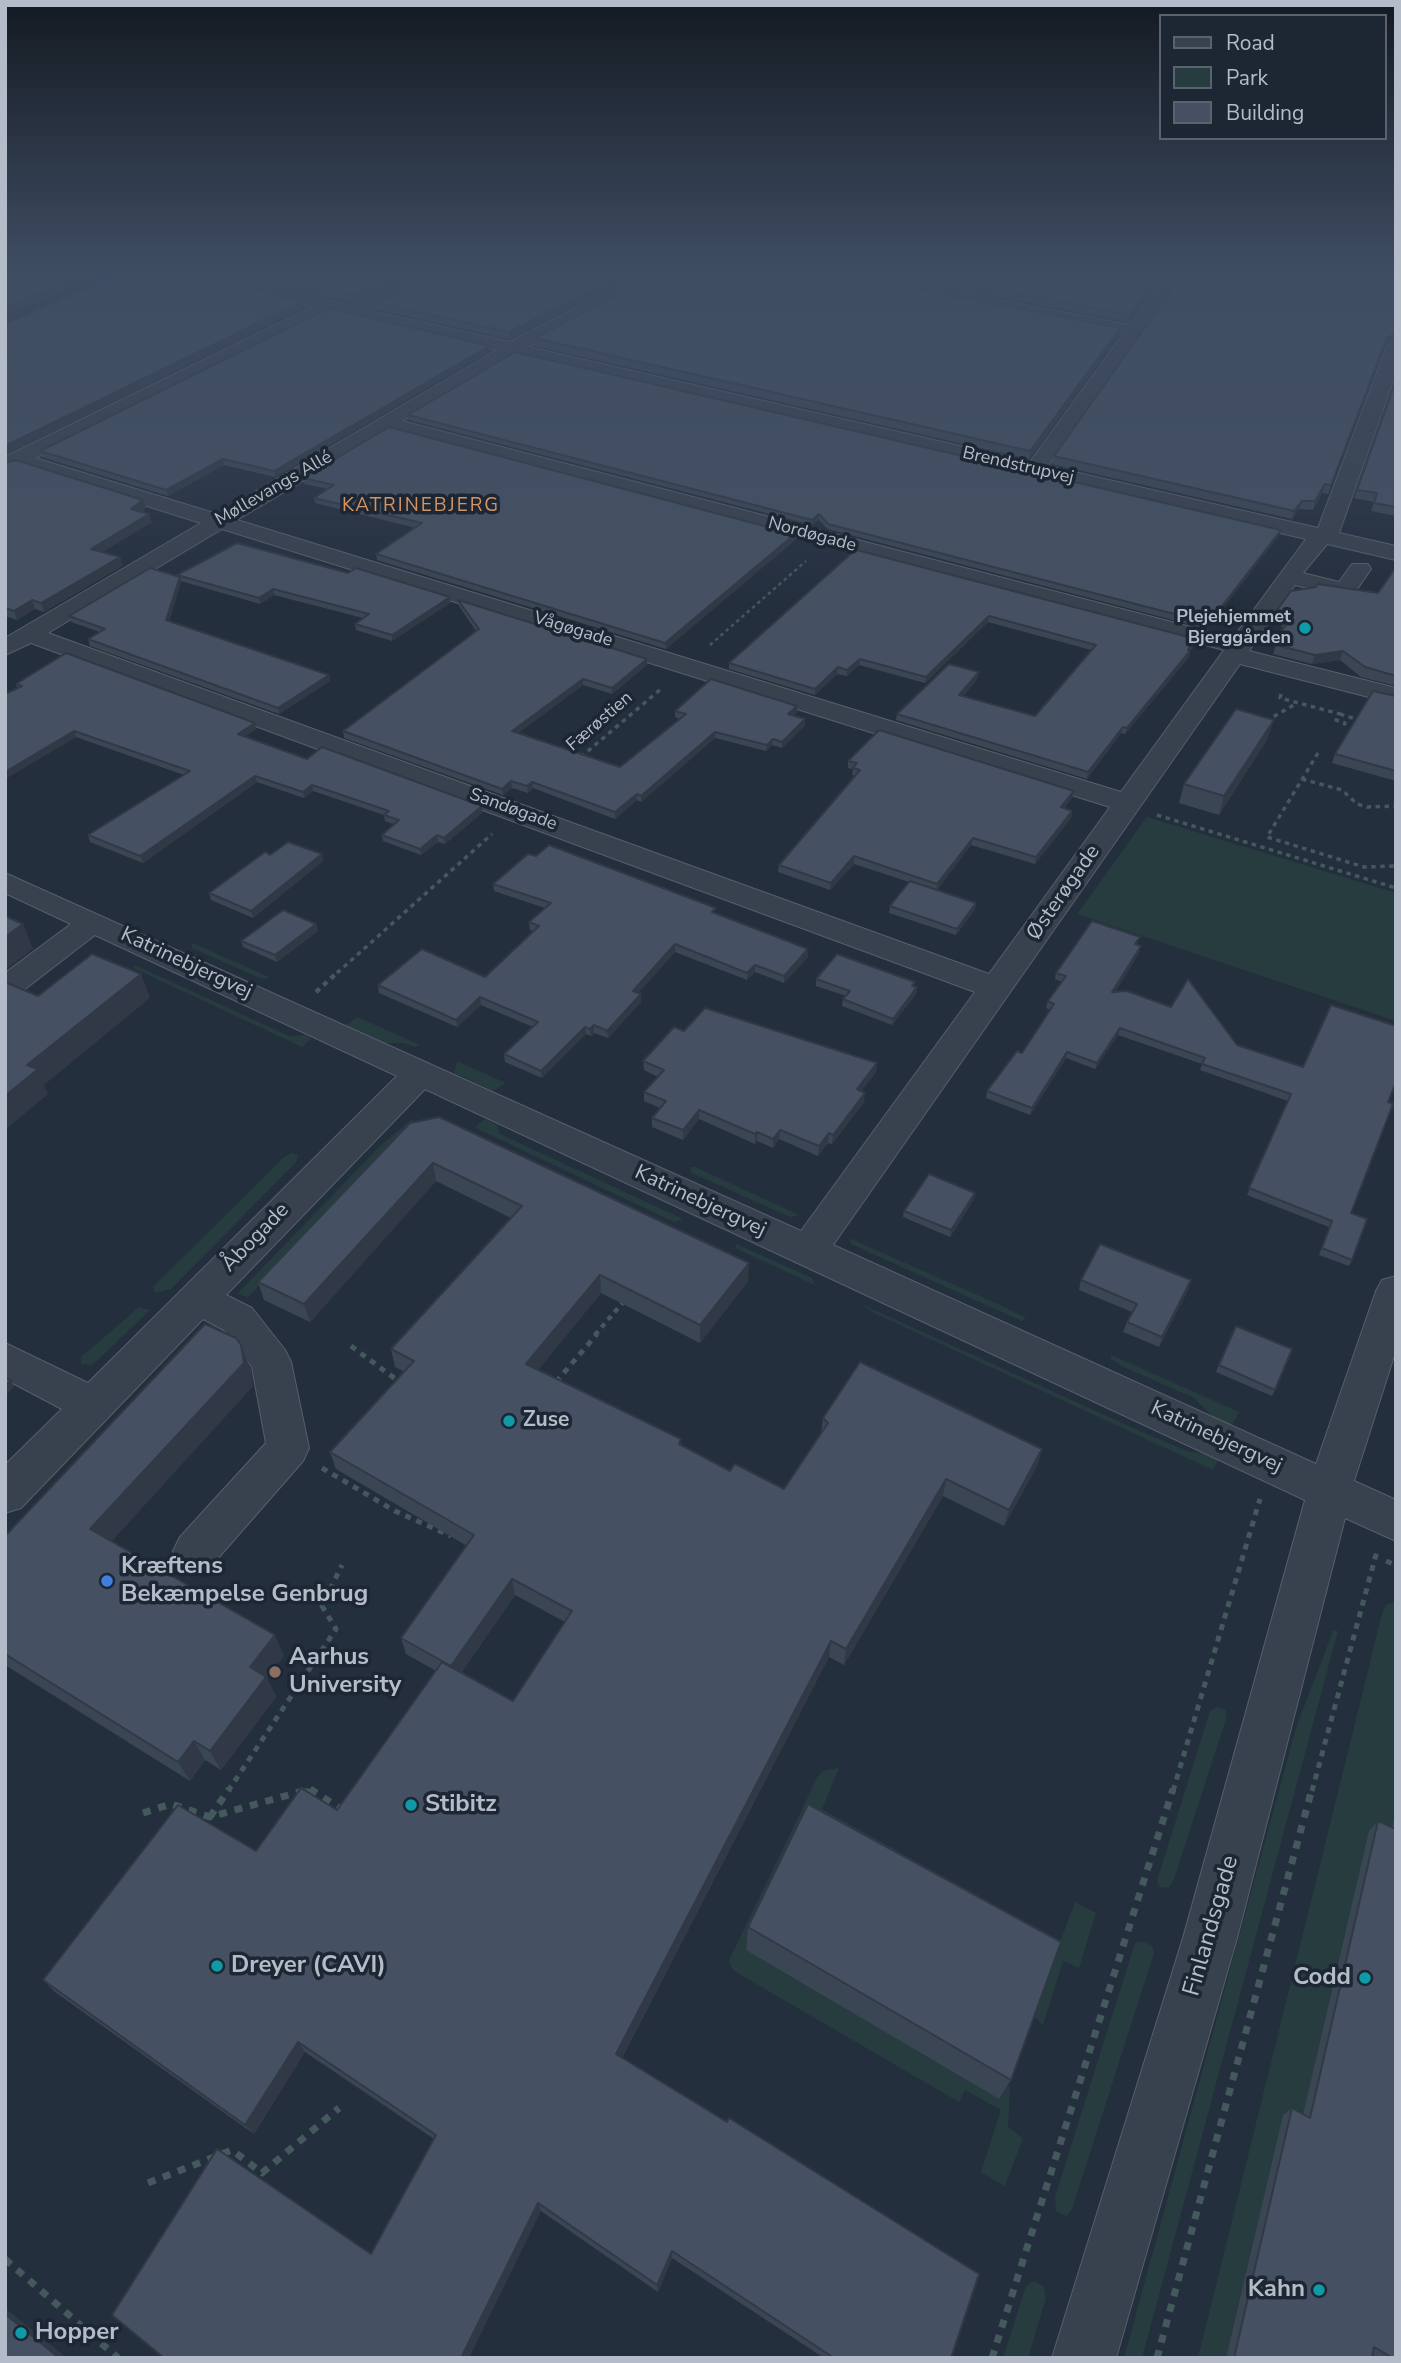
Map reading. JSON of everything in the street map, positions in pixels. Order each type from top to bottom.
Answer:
[{"type":"street","points":[[11,462],[169,384]]},
{"type":"street","name":"Møllevangs Allé","points":[[17,641],[452,384]]},
{"type":"street","name":"Brendstrupvej","points":[[664,384],[1396,554]]},
{"type":"street","points":[[1035,470],[1097,384]]},
{"type":"street","name":"Østerøgade","points":[[808,1251],[1289,577],[1322,536],[1332,528],[1382,384]]},
{"type":"street","name":"Nordøgade","points":[[386,423],[830,540],[1231,659]]},
{"type":"street","name":"Vågøgade","points":[[11,462],[687,665],[1127,804]]},
{"type":"street","points":[[1289,577],[1345,590],[1360,569]]},
{"type":"street","name":"Sandøgade","points":[[17,641],[518,812],[996,988]]},
{"type":"street","points":[[1231,659],[1290,696]]},
{"type":"street","points":[[1231,659],[1396,696]]},
{"type":"street","name":"Katrinebjergvej","points":[[5,882],[1389,1518]]},
{"type":"street","points":[[5,989],[93,922]]},
{"type":"street","name":"Åbogade","points":[[5,1494],[421,1072]]},
{"type":"street","name":"Finlandsgade","points":[[1084,2358],[1210,1938],[1340,1453],[1396,1292]]},
{"type":"street","points":[[196,1551],[288,1448],[271,1362],[237,1319],[197,1298]]},
{"type":"street","points":[[5,1359],[92,1405]]},
{"type":"path","name":"Færøstien","points":[[573,764],[830,540]]},
{"type":"path","points":[[1257,726],[1290,696],[1366,721]]},
{"type":"path","points":[[1340,714],[1336,720],[1345,723],[1343,727]]},
{"type":"path","points":[[1318,753],[1267,837],[1364,867],[1396,866]]},
{"type":"path","points":[[1302,779],[1342,790],[1357,804],[1367,807],[1396,806]]},
{"type":"path","points":[[1127,804],[1396,888]]},
{"type":"path","points":[[291,1013],[518,812]]},
{"type":"path","points":[[557,1392],[551,1388],[621,1301],[631,1299]]},
{"type":"path","points":[[351,1346],[410,1389]]},
{"type":"path","points":[[288,1448],[395,1511],[451,1536]]},
{"type":"path","points":[[992,2358],[1209,1680],[1258,1502],[1273,1465]]},
{"type":"path","points":[[1157,2358],[1376,1556],[1389,1518]]},
{"type":"path","points":[[210,1817],[336,1629],[322,1606],[342,1565]]},
{"type":"path","points":[[143,1813],[171,1804],[210,1817],[310,1789],[350,1814]]},
{"type":"path","points":[[148,2183],[232,2150],[262,2173],[339,2108]]},
{"type":"path","points":[[5,2259],[118,2358]]},
{"type":"green space","points":[[1147,817],[1396,893],[1396,1021],[1077,914]]},
{"type":"green space","points":[[192,943],[268,978],[262,979],[192,948]]},
{"type":"green space","points":[[135,965],[289,1036],[306,1035],[311,1039],[302,1047],[133,968]]},
{"type":"green space","points":[[357,1017],[419,1045],[415,1047],[404,1043],[385,1043],[346,1025]]},
{"type":"green space","points":[[457,1062],[506,1083],[493,1091],[454,1073]]},
{"type":"green space","points":[[412,1119],[417,1122],[248,1297],[237,1294],[379,1147]]},
{"type":"green space","points":[[485,1119],[497,1125],[500,1134],[683,1219],[674,1222],[475,1127]]},
{"type":"green space","points":[[292,1153],[298,1155],[296,1162],[171,1289],[155,1293],[153,1287],[284,1157]]},
{"type":"green space","points":[[690,1167],[799,1215],[790,1217],[692,1173]]},
{"type":"green space","points":[[849,1238],[1026,1318],[1022,1321],[977,1301],[851,1244]]},
{"type":"green space","points":[[736,1244],[812,1278],[815,1285],[735,1248]]},
{"type":"green space","points":[[859,1303],[1133,1428],[1187,1451],[1220,1457],[1213,1470],[874,1313]]},
{"type":"green space","points":[[139,1307],[150,1310],[98,1360],[91,1365],[81,1364],[81,1357]]},
{"type":"green space","points":[[1111,1355],[1239,1412],[1232,1425],[1213,1417],[1194,1398],[1124,1367],[1111,1359]]},
{"type":"green space","points":[[1396,1602],[1396,1810],[1389,1840],[1301,2125],[1283,2116],[1226,2358],[1198,2358],[1382,1614],[1386,1605]]},
{"type":"green space","points":[[1333,1631],[1338,1631],[1142,2358],[1124,2358],[1296,1728]]},
{"type":"green space","points":[[1217,1707],[1225,1710],[1227,1716],[1174,1879],[1169,1888],[1160,1887],[1157,1881],[1210,1711]]},
{"type":"green space","points":[[839,1768],[822,1809],[1060,1942],[1075,1902],[1096,1913],[1079,1968],[1063,1961],[1043,2025],[1030,2013],[746,1949],[999,2099],[1004,2085],[1010,2087],[1008,2127],[1023,2138],[1005,2186],[981,2172],[1001,2110],[965,2090],[959,2102],[734,1971],[731,1966],[729,1960],[818,1776],[823,1771]]},
{"type":"green space","points":[[1144,1942],[1152,1946],[1154,1953],[1072,2209],[1067,2216],[1056,2211],[1055,2197],[1135,1943]]},
{"type":"green space","points":[[1034,2281],[1044,2287],[1046,2298],[1028,2358],[1003,2358],[1026,2286]]},
{"type":"building","points":[[5,384],[132,384],[5,446]]},
{"type":"building","points":[[175,384],[423,384],[274,471],[223,459],[166,490],[40,451]]},
{"type":"building","points":[[460,384],[654,384],[1281,530],[1209,623],[828,524],[819,514],[812,520],[408,415]]},
{"type":"building","points":[[738,384],[1079,384],[1030,451]]},
{"type":"building","points":[[1105,384],[1369,384],[1331,485],[1325,484],[1315,501],[1302,501],[1294,511],[1054,456]]},
{"type":"building","points":[[1396,384],[1396,507],[1374,503],[1377,493],[1357,490]]},
{"type":"building","points":[[389,427],[795,534],[665,643],[376,554],[422,523],[314,498],[334,485],[303,478]]},
{"type":"building","points":[[16,460],[143,500],[131,509],[149,514],[91,549],[120,557],[41,603],[32,600],[14,611],[5,608],[5,463]]},
{"type":"building","points":[[237,543],[348,573],[356,568],[450,597],[392,635],[355,624],[369,614],[273,589],[259,598],[177,575]]},
{"type":"building","points":[[849,548],[1196,639],[1188,650],[1190,651],[1127,728],[1123,727],[1088,772],[897,714],[949,664],[979,672],[959,695],[1035,716],[1096,645],[989,616],[926,677],[860,659],[847,670],[838,667],[815,689],[729,663],[853,552]]},
{"type":"building","name":"Plejehjemmet Bjerggården","points":[[1396,567],[1396,676],[1365,667],[1343,651],[1315,655],[1276,645],[1282,636],[1277,635],[1289,622],[1277,610],[1291,591],[1316,587],[1318,584],[1378,593]]},
{"type":"building","points":[[150,568],[180,577],[166,620],[329,675],[278,708],[88,639],[105,629],[69,616]]},
{"type":"building","points":[[458,600],[647,659],[612,688],[583,679],[512,731],[620,767],[686,714],[675,711],[711,679],[797,706],[788,714],[805,719],[782,742],[773,739],[767,745],[715,732],[641,796],[637,794],[615,812],[532,782],[527,786],[511,781],[502,789],[343,731],[479,629]]},
{"type":"building","points":[[66,653],[255,723],[238,734],[307,759],[322,747],[482,806],[444,838],[437,835],[420,849],[382,835],[399,820],[384,815],[389,811],[312,785],[303,792],[255,776],[140,856],[88,835],[190,771],[74,731],[5,772],[5,694],[22,686],[16,684]]},
{"type":"building","points":[[1373,691],[1396,696],[1396,771],[1335,754]]},
{"type":"building","points":[[1236,709],[1274,720],[1224,796],[1184,784]]},
{"type":"building","points":[[879,730],[1074,791],[1061,807],[1072,811],[1036,857],[973,838],[937,884],[854,856],[831,883],[779,865],[860,770],[853,768],[857,763],[848,761]]},
{"type":"building","points":[[288,842],[322,854],[251,911],[209,893],[265,852],[270,855]]},
{"type":"building","points":[[549,845],[716,908],[712,912],[808,949],[784,976],[755,965],[747,973],[675,944],[633,991],[641,994],[607,1031],[594,1025],[590,1029],[585,1027],[541,1071],[504,1054],[538,1022],[480,997],[456,1020],[378,985],[422,949],[485,977],[539,926],[529,922],[551,903],[493,884],[528,854],[536,856]]},
{"type":"building","points":[[910,881],[976,903],[957,929],[890,906]]},
{"type":"building","points":[[283,910],[316,924],[275,955],[241,941]]},
{"type":"building","points":[[5,916],[23,924],[5,937]]},
{"type":"building","points":[[1092,921],[1140,937],[1135,944],[1141,946],[1112,992],[1127,991],[1171,1007],[1188,979],[1237,1045],[1303,1067],[1331,1005],[1396,1026],[1396,1082],[1388,1102],[1393,1104],[1351,1213],[1367,1219],[1352,1260],[1322,1248],[1332,1221],[1249,1188],[1291,1094],[1202,1064],[1205,1058],[1120,1028],[1097,1063],[1067,1052],[1032,1108],[987,1091],[1017,1051],[1022,1053],[1054,1004],[1048,1001],[1066,976],[1056,973]]},
{"type":"building","points":[[92,954],[141,974],[27,1065],[38,1069],[5,1096],[5,982],[38,996]]},
{"type":"building","points":[[837,954],[915,982],[912,986],[917,987],[893,1019],[843,999],[850,991],[816,979]]},
{"type":"building","points":[[705,1008],[877,1063],[857,1089],[865,1093],[833,1135],[829,1133],[819,1146],[780,1130],[773,1139],[757,1132],[755,1134],[699,1110],[683,1130],[652,1118],[666,1101],[644,1092],[664,1070],[643,1061],[674,1027],[684,1031]]},
{"type":"building","points":[[439,1117],[749,1263],[700,1325],[600,1275],[526,1364],[681,1439],[679,1444],[730,1471],[735,1464],[784,1489],[828,1423],[823,1418],[860,1362],[1042,1449],[1009,1510],[946,1479],[846,1649],[831,1641],[616,2054],[727,2122],[729,2118],[979,2274],[951,2358],[834,2358],[672,2251],[657,2285],[538,2203],[461,2358],[164,2358],[112,2315],[217,2149],[371,2254],[436,2135],[298,2042],[245,2125],[43,1980],[178,1805],[256,1851],[301,1788],[337,1810],[442,1662],[513,1701],[572,1611],[512,1579],[451,1666],[401,1638],[474,1535],[330,1452],[414,1361],[391,1349],[522,1206],[433,1163],[304,1304],[258,1282],[410,1123]]},
{"type":"building","points":[[929,1174],[975,1193],[951,1230],[904,1211]]},
{"type":"building","points":[[1100,1244],[1191,1280],[1162,1337],[1127,1322],[1137,1304],[1081,1280]]},
{"type":"building","points":[[205,1324],[236,1338],[241,1345],[244,1363],[90,1529],[275,1635],[250,1667],[266,1677],[210,1751],[194,1741],[178,1762],[5,1654],[5,1536]]},
{"type":"building","points":[[1236,1326],[1292,1349],[1275,1390],[1219,1365]]},
{"type":"building","points":[[808,1804],[1061,1942],[1011,2080],[748,1927]]},
{"type":"building","points":[[1378,1821],[1396,1829],[1396,2358],[1374,2347],[1372,2358],[1234,2358],[1292,2108],[1310,2118]]},
{"type":"building","name":"Hopper","points":[[5,2314],[59,2358],[5,2358]]},
{"type":"place","name":"Plejehjemmet Bjerggården","points":[[1305,628]]},
{"type":"place","name":"Zuse","points":[[509,1421]]},
{"type":"place","name":"Kræftens Bekæmpelse Genbrug","points":[[107,1581]]},
{"type":"place","name":"Aarhus University","points":[[275,1672]]},
{"type":"place","name":"Stibitz","points":[[411,1805]]},
{"type":"place","name":"Dreyer (CAVI)","points":[[217,1966]]},
{"type":"place","name":"Codd","points":[[1365,1978]]},
{"type":"place","name":"Kahn","points":[[1319,2290]]},
{"type":"place","name":"Hopper","points":[[21,2333]]},
{"type":"district","name":"KATRINEBJERG","points":[[421,506]]}]
